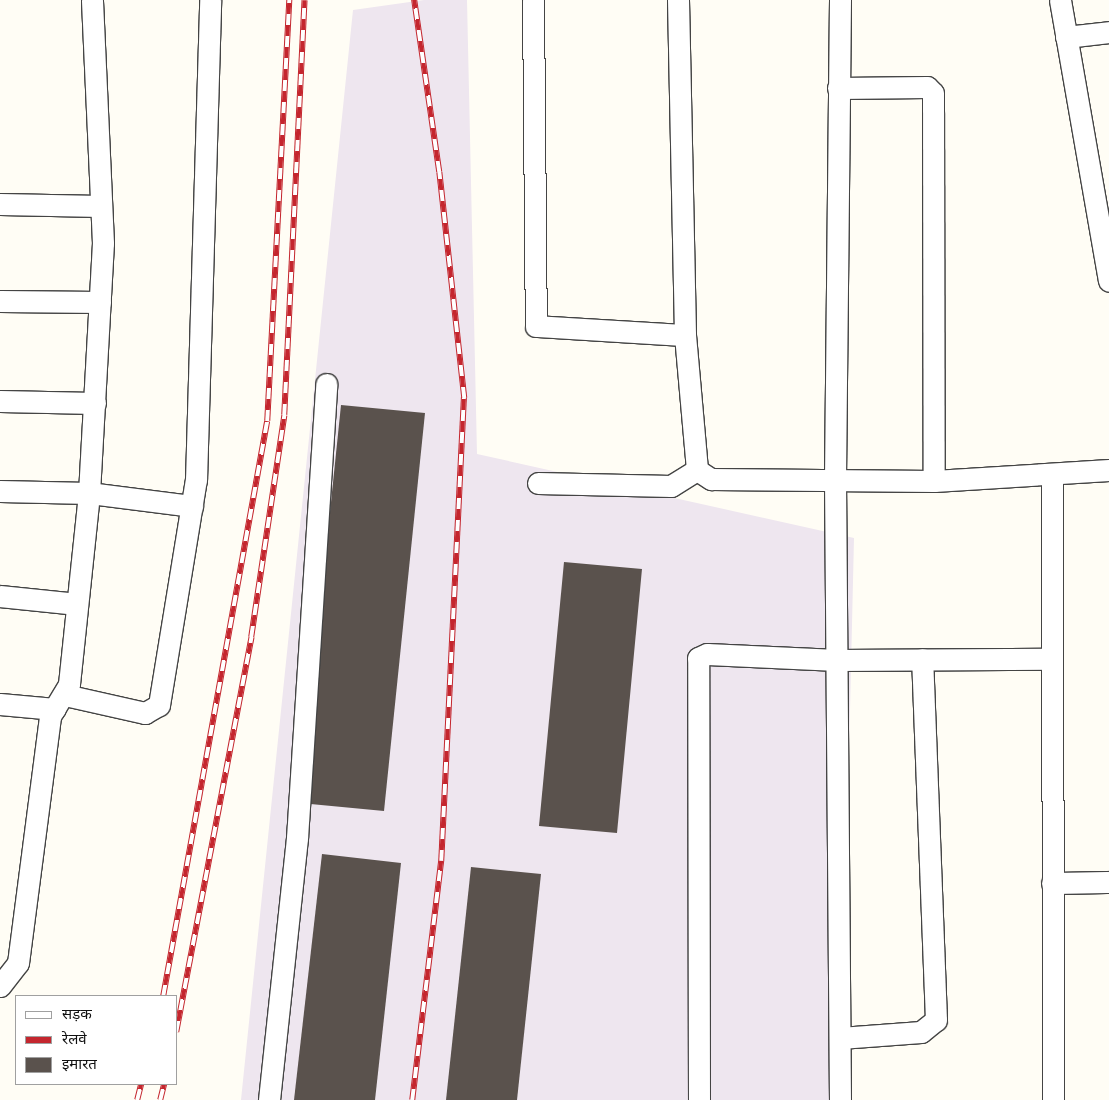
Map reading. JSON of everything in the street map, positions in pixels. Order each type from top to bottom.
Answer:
[{"type":"street","points":[[0,986],[18,963],[60,702],[78,604],[89,493],[100,302],[101,206],[92,0]]},
{"type":"street","points":[[0,704],[60,702],[145,713],[159,704],[192,506],[205,279],[210,0]]},
{"type":"street","points":[[533,0],[536,326],[684,335]]},
{"type":"street","points":[[678,0],[684,335],[697,470]]},
{"type":"street","points":[[840,0],[835,479],[840,1100]]},
{"type":"street","points":[[1060,0],[1109,281]]},
{"type":"street","points":[[1066,37],[1109,32]]},
{"type":"street","points":[[838,88],[927,87],[933,93],[934,481]]},
{"type":"street","points":[[0,204],[101,206]]},
{"type":"street","points":[[0,301],[100,302]]},
{"type":"street","points":[[269,1100],[297,838],[326,384]]},
{"type":"street","points":[[0,401],[95,403]]},
{"type":"street","points":[[697,470],[711,479],[934,481],[1052,476],[1109,470]]},
{"type":"street","points":[[538,483],[671,486],[697,470]]},
{"type":"street","points":[[1052,476],[1053,1100]]},
{"type":"street","points":[[0,491],[89,493],[192,506]]},
{"type":"street","points":[[0,596],[78,604]]},
{"type":"street","points":[[699,1100],[698,658],[707,654],[837,660],[1052,659]]},
{"type":"street","points":[[840,1038],[921,1032],[936,1020],[922,659]]},
{"type":"street","points":[[1052,882],[1109,882]]},
{"type":"shaded area","points":[[424,0],[467,0],[477,454],[854,538],[841,1100],[241,1100],[353,10]]},
{"type":"building","points":[[341,405],[425,413],[384,811],[300,803]]},
{"type":"building","points":[[564,562],[642,569],[617,833],[539,826]]},
{"type":"building","points":[[322,854],[401,863],[375,1100],[294,1100]]},
{"type":"building","points":[[471,867],[541,874],[517,1100],[446,1100]]},
{"type":"railway","points":[[163,995],[267,421],[289,0]]},
{"type":"railway","points":[[178,1021],[251,637],[284,415],[304,0]]},
{"type":"railway","points":[[412,1100],[441,861],[464,398],[439,172],[414,0]]},
{"type":"railway","points":[[137,1100],[141,1085]]},
{"type":"railway","points":[[160,1100],[164,1085]]}]
